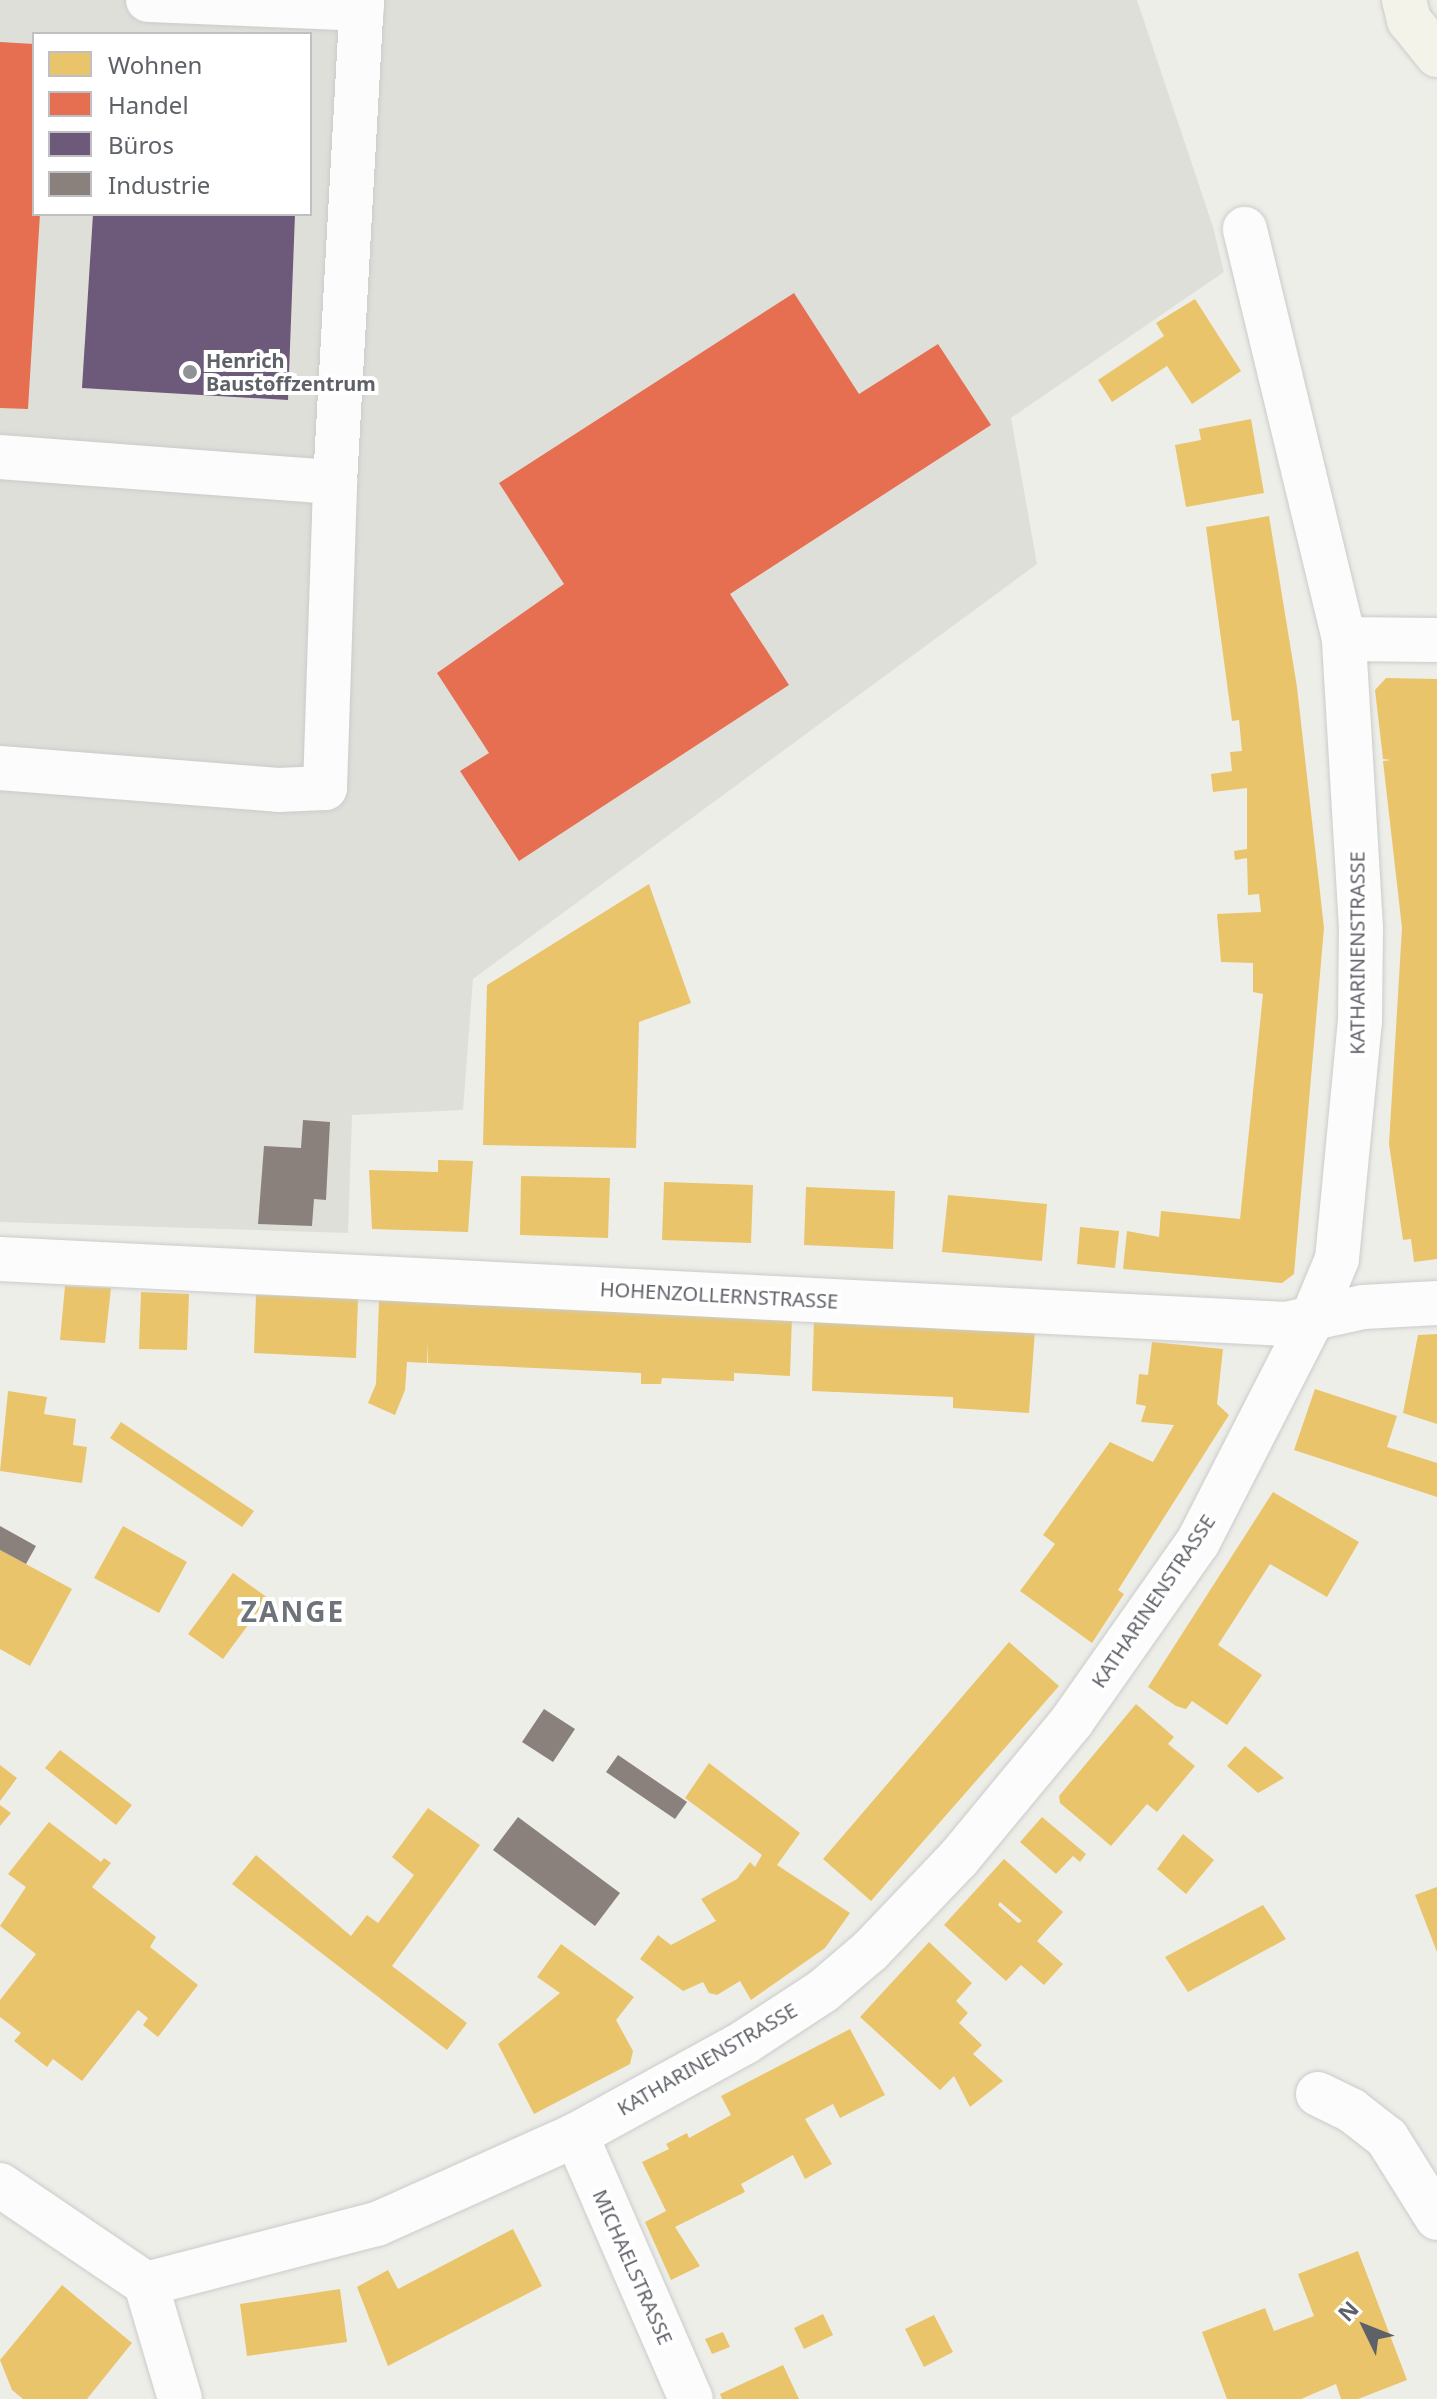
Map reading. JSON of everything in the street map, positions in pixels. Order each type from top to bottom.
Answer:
[{"type":"main road","points":[[1404,0],[1409,20],[1437,55]]},
{"type":"street","points":[[0,768],[278,790],[325,788],[335,482],[362,5],[148,0]]},
{"type":"street","name":"KATHARINENSTRASSE","points":[[146,2284],[377,2224],[576,2135],[745,2042],[823,1991],[870,1951],[958,1859],[1072,1721],[1198,1542],[1312,1319],[1337,1259],[1360,1021],[1360,900],[1344,639],[1245,229]]},
{"type":"street","points":[[0,457],[335,482]]},
{"type":"street","points":[[1344,639],[1437,640]]},
{"type":"street","name":"HOHENZOLLERNSTRASSE","points":[[0,1259],[1286,1324],[1363,1307],[1437,1303]]},
{"type":"street","points":[[1318,2094],[1351,2110],[1387,2138],[1437,2218]]},
{"type":"street","name":"MICHAELSTRASSE","points":[[576,2135],[691,2399]]},
{"type":"street","points":[[0,2185],[146,2284],[180,2399]]},
{"type":"shaded area","points":[[0,0],[1137,0],[1213,227],[1224,272],[1011,418],[1037,564],[473,979],[463,1110],[352,1115],[348,1233],[0,1222]]},
{"type":"building: Wohnen","points":[[1195,299],[1241,371],[1192,404],[1167,366],[1112,402],[1098,380],[1164,336],[1156,323]]},
{"type":"building: Wohnen","points":[[1251,419],[1264,493],[1186,507],[1175,445],[1201,440],[1199,429]]},
{"type":"building: Wohnen","points":[[1269,516],[1297,687],[1324,928],[1294,1274],[1282,1283],[1123,1269],[1127,1231],[1159,1237],[1161,1211],[1240,1219],[1263,994],[1253,992],[1253,963],[1221,962],[1217,914],[1261,912],[1259,894],[1248,895],[1247,858],[1235,860],[1234,851],[1247,849],[1247,788],[1213,792],[1211,774],[1232,771],[1230,752],[1242,751],[1239,720],[1232,721],[1206,527]]},
{"type":"building: Wohnen","points":[[1386,678],[1437,679],[1437,1259],[1414,1262],[1411,1239],[1403,1240],[1389,1144],[1402,928],[1383,761],[1391,760],[1383,759],[1375,690]]},
{"type":"building: Wohnen","points":[[649,884],[691,1003],[639,1022],[636,1148],[483,1145],[487,985]]},
{"type":"building: Wohnen","points":[[438,1160],[473,1161],[468,1232],[372,1229],[369,1170],[438,1172]]},
{"type":"building: Wohnen","points":[[521,1176],[610,1178],[608,1238],[520,1235]]},
{"type":"building: Wohnen","points":[[664,1182],[753,1185],[751,1243],[662,1240]]},
{"type":"building: Wohnen","points":[[806,1187],[895,1191],[893,1249],[804,1245]]},
{"type":"building: Wohnen","points":[[948,1195],[1047,1204],[1042,1261],[942,1252]]},
{"type":"building: Wohnen","points":[[1080,1227],[1119,1231],[1115,1268],[1077,1264]]},
{"type":"building: Wohnen","points":[[65,1286],[111,1288],[105,1343],[60,1340]]},
{"type":"building: Wohnen","points":[[141,1292],[189,1294],[187,1350],[139,1349]]},
{"type":"building: Wohnen","points":[[256,1295],[358,1298],[356,1358],[254,1353]]},
{"type":"building: Wohnen","points":[[379,1300],[792,1316],[790,1376],[734,1373],[734,1381],[662,1378],[661,1384],[641,1384],[641,1373],[428,1363],[427,1343],[427,1363],[407,1362],[405,1390],[395,1415],[368,1403],[376,1384]]},
{"type":"building: Wohnen","points":[[814,1317],[1035,1330],[1029,1413],[953,1408],[953,1397],[812,1391]]},
{"type":"building: Wohnen","points":[[1437,1334],[1437,1424],[1403,1413],[1418,1335]]},
{"type":"building: Wohnen","points":[[1152,1342],[1223,1349],[1217,1404],[1229,1415],[1118,1590],[1124,1594],[1092,1643],[1020,1591],[1055,1544],[1043,1535],[1110,1442],[1153,1462],[1174,1425],[1141,1422],[1146,1406],[1136,1404],[1139,1374],[1148,1375]]},
{"type":"building: Wohnen","points":[[1315,1389],[1397,1416],[1387,1447],[1437,1463],[1437,1497],[1294,1450]]},
{"type":"building: Wohnen","points":[[8,1391],[47,1397],[44,1414],[76,1419],[73,1445],[87,1447],[82,1483],[0,1471]]},
{"type":"building: Wohnen","points":[[121,1422],[254,1511],[242,1527],[110,1438]]},
{"type":"building: Wohnen","points":[[1273,1492],[1359,1542],[1327,1597],[1270,1564],[1218,1645],[1262,1675],[1227,1725],[1192,1701],[1186,1709],[1176,1706],[1148,1687]]},
{"type":"building: Wohnen","points":[[123,1526],[187,1562],[159,1613],[94,1578]]},
{"type":"building: Wohnen","points":[[0,1550],[72,1589],[30,1666],[0,1649]]},
{"type":"building: Wohnen","points":[[233,1573],[268,1598],[223,1659],[188,1634]]},
{"type":"building: Wohnen","points":[[1009,1642],[1059,1686],[871,1901],[823,1859]]},
{"type":"building: Wohnen","points":[[1136,1704],[1174,1737],[1168,1744],[1195,1766],[1157,1812],[1147,1804],[1111,1846],[1060,1803],[1059,1796]]},
{"type":"building: Wohnen","points":[[1245,1746],[1284,1778],[1258,1793],[1227,1766]]},
{"type":"building: Wohnen","points":[[60,1750],[132,1805],[116,1825],[45,1768]]},
{"type":"building: Wohnen","points":[[709,1763],[800,1833],[777,1865],[850,1913],[825,1948],[751,2000],[740,1981],[717,1995],[709,1993],[703,1982],[683,1991],[640,1959],[658,1935],[671,1945],[716,1921],[701,1899],[737,1879],[750,1862],[755,1867],[762,1855],[685,1798]]},
{"type":"building: Wohnen","points":[[0,1765],[17,1778],[0,1801]]},
{"type":"building: Wohnen","points":[[0,1805],[11,1813],[0,1826]]},
{"type":"building: Wohnen","points":[[428,1808],[480,1845],[392,1966],[467,2023],[447,2050],[232,1884],[256,1855],[351,1936],[367,1915],[378,1923],[414,1875],[392,1857]]},
{"type":"building: Wohnen","points":[[1042,1817],[1086,1854],[1080,1862],[1073,1856],[1056,1874],[1020,1842]]},
{"type":"building: Wohnen","points":[[49,1822],[101,1862],[104,1858],[111,1863],[92,1887],[156,1937],[150,1947],[198,1985],[158,2037],[143,2025],[148,2018],[138,2010],[82,2081],[53,2059],[47,2067],[14,2041],[21,2033],[0,2017],[0,2000],[36,1954],[0,1926],[26,1887],[8,1874]]},
{"type":"building: Wohnen","points":[[1183,1834],[1214,1860],[1186,1894],[1157,1869]]},
{"type":"building: Wohnen","points":[[1004,1859],[1063,1912],[1037,1941],[1063,1964],[1044,1985],[1021,1965],[1006,1981],[944,1925]],"holes":[[[1000,1902],[1022,1921],[1018,1923],[998,1905]]]},
{"type":"building: Wohnen","points":[[1437,1887],[1437,1952],[1415,1895]]},
{"type":"building: Wohnen","points":[[1263,1905],[1286,1939],[1188,1992],[1165,1957]]},
{"type":"building: Wohnen","points":[[929,1942],[972,1983],[956,2001],[968,2013],[959,2023],[982,2045],[973,2054],[1003,2081],[970,2107],[954,2076],[940,2090],[860,2017]]},
{"type":"building: Wohnen","points":[[561,1944],[634,1997],[616,2020],[633,2051],[630,2064],[534,2114],[498,2044],[560,1993],[537,1977]]},
{"type":"building: Wohnen","points":[[850,2029],[885,2095],[840,2118],[833,2104],[805,2119],[832,2164],[805,2179],[793,2155],[741,2184],[745,2192],[675,2227],[700,2266],[671,2280],[645,2222],[666,2211],[642,2162],[669,2149],[666,2144],[687,2133],[689,2138],[731,2115],[721,2096]]},
{"type":"building: Wohnen","points":[[513,2229],[542,2286],[388,2366],[357,2287],[388,2270],[398,2289]]},
{"type":"building: Wohnen","points":[[1358,2251],[1407,2380],[1358,2399],[1341,2399],[1336,2384],[1301,2399],[1227,2399],[1202,2332],[1265,2308],[1274,2331],[1314,2316],[1298,2274]]},
{"type":"building: Wohnen","points":[[62,2285],[132,2343],[87,2399],[23,2399],[12,2390],[0,2360]]},
{"type":"building: Wohnen","points":[[340,2289],[347,2342],[247,2356],[240,2304]]},
{"type":"building: Wohnen","points":[[823,2314],[833,2335],[804,2349],[794,2328]]},
{"type":"building: Wohnen","points":[[934,2315],[953,2352],[924,2367],[905,2329]]},
{"type":"building: Wohnen","points":[[723,2332],[730,2347],[712,2354],[705,2339]]},
{"type":"building: Wohnen","points":[[783,2365],[799,2399],[722,2399],[720,2394]]},
{"type":"building: Handel","points":[[0,42],[32,44],[32,216],[40,216],[28,409],[0,408]]},
{"type":"building: Handel","points":[[794,293],[859,394],[938,344],[991,425],[730,594],[789,685],[519,861],[460,771],[489,753],[437,673],[564,584],[499,483]]},
{"type":"building: Büros","points":[[93,216],[295,216],[288,400],[82,388]]},
{"type":"building: Industrie","points":[[303,1120],[330,1122],[326,1200],[314,1199],[312,1226],[258,1224],[264,1146],[301,1148]]},
{"type":"building: Industrie","points":[[0,1526],[36,1546],[26,1564],[0,1550]]},
{"type":"building: Industrie","points":[[544,1709],[575,1729],[553,1762],[522,1742]]},
{"type":"building: Industrie","points":[[618,1755],[687,1802],[675,1819],[606,1772]]},
{"type":"building: Industrie","points":[[518,1817],[620,1893],[595,1926],[493,1850]]},
{"type":"place","name":"Henrich Baustoffzentrum","points":[[190,372]]},
{"type":"district","name":"ZANGE","points":[[293,1611]]}]
